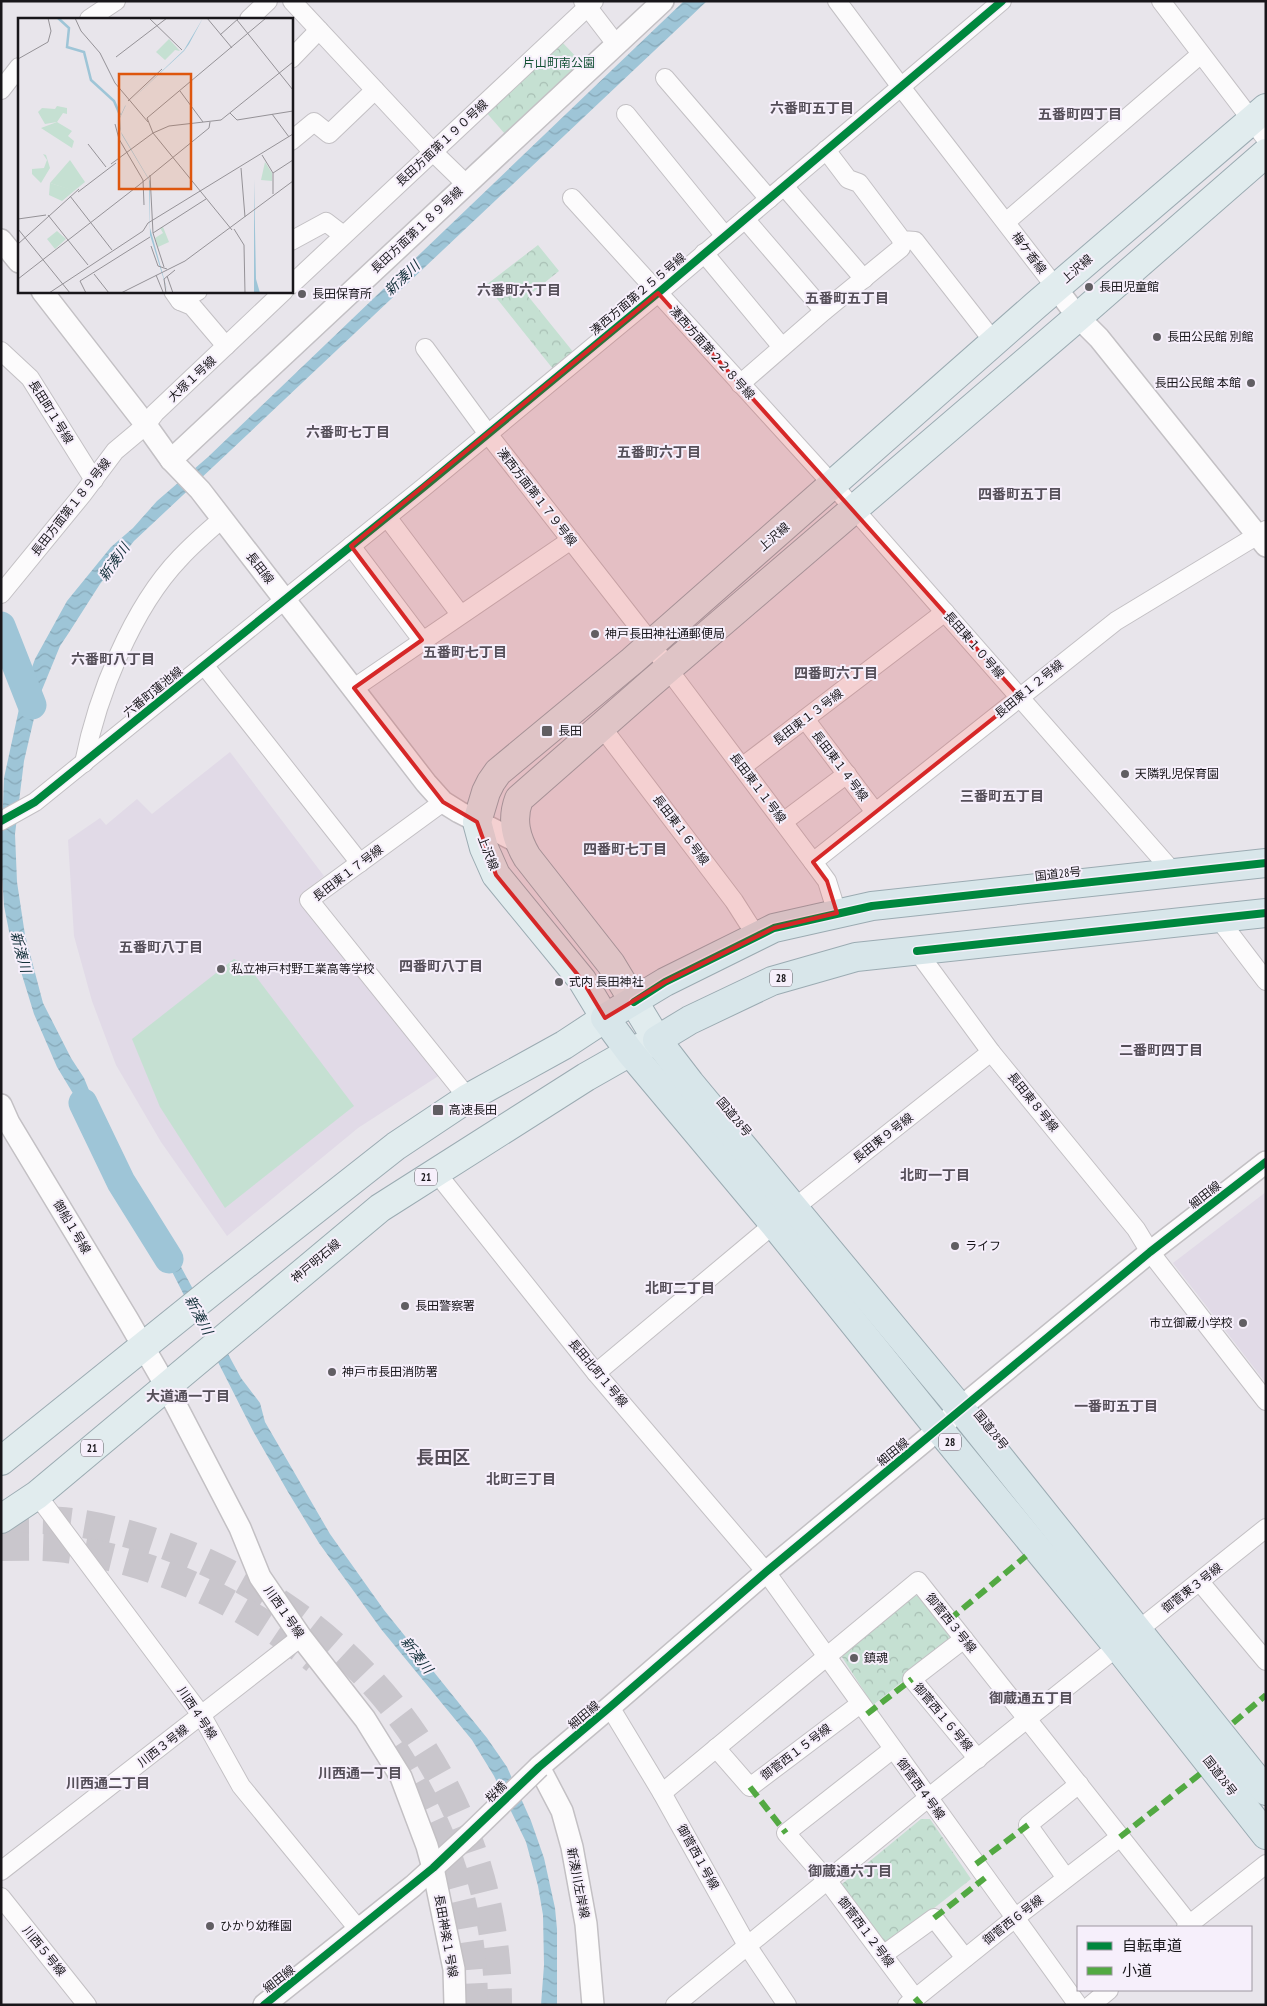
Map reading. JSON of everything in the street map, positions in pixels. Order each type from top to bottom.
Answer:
[{"type":"highway","name":"国道28号","points":[[1266,863],[881,904],[836,913],[774,928],[665,982],[604,1018],[630,1052],[774,1224],[939,1429],[1266,1791]]},
{"type":"highway","name":"28","points":[[658,1040],[690,1020],[772,980],[856,957],[1266,913]]},
{"type":"highway","name":"国道28号","points":[[658,1040],[690,1083],[960,1408],[1128,1639],[1266,1835]]},
{"type":"main road","name":"上沢線","points":[[604,1018],[584,983],[496,875],[484,848],[477,822],[486,792],[498,772],[652,644],[994,342],[1255,118]]},
{"type":"main road","points":[[658,1040],[611,964],[526,857],[518,842],[514,818],[519,800],[601,726],[855,510],[1266,152]]},
{"type":"main road","points":[[1,1461],[396,1146],[468,1098],[564,1045],[604,1018]]},
{"type":"main road","name":"神戸明石線","points":[[1,1519],[37,1494],[380,1208],[586,1077],[630,1052],[658,1040]]},
{"type":"street","points":[[91,18],[116,1]]},
{"type":"street","points":[[250,18],[268,1]]},
{"type":"street","points":[[292,1],[432,152],[466,184]]},
{"type":"street","name":"長田方面第１８９号線","points":[[171,460],[663,1]]},
{"type":"street","name":"梅ケ香線","points":[[837,1],[1078,317],[1099,338],[1263,537]]},
{"type":"street","name":"湊西方面第２５５号線","points":[[284,599],[387,517],[658,293],[1002,1]]},
{"type":"street","points":[[1161,1],[1201,54],[1255,118]]},
{"type":"street","points":[[588,3],[616,44]]},
{"type":"street","name":"長田方面第１９０号線","points":[[292,284],[588,3]]},
{"type":"street","points":[[292,58],[319,30]]},
{"type":"street","points":[[1006,222],[1201,54]]},
{"type":"street","points":[[1,90],[18,68]]},
{"type":"street","points":[[665,78],[769,199]]},
{"type":"street","points":[[292,140],[314,122],[329,134],[375,90]]},
{"type":"street","points":[[626,114],[725,236]]},
{"type":"street","points":[[740,384],[824,311],[901,248],[902,240],[859,183],[848,179],[826,150]]},
{"type":"street","points":[[784,186],[864,278]]},
{"type":"street","name":"湊西方面第２２８号線","points":[[572,198],[833,485]]},
{"type":"street","points":[[745,219],[824,311]]},
{"type":"street","points":[[292,240],[326,222],[343,236]]},
{"type":"street","points":[[1,240],[18,261]]},
{"type":"street","points":[[902,240],[915,241],[994,342]]},
{"type":"street","points":[[704,253],[782,347]]},
{"type":"street","name":"長田線","points":[[43,292],[146,424],[171,460],[200,490],[426,783],[443,802],[477,822],[518,842]]},
{"type":"street","points":[[176,296],[194,292]]},
{"type":"street","points":[[226,346],[283,292]]},
{"type":"street","name":"大塚１号線","points":[[146,424],[155,413],[226,346],[192,306],[176,296]]},
{"type":"street","name":"湊西方面第１７９号線","points":[[425,348],[488,434],[652,644],[668,669]]},
{"type":"street","name":"長田町１号線","points":[[1,352],[30,378],[94,480]]},
{"type":"street","name":"長田方面第１８９号線","points":[[4,584],[94,480],[116,451],[146,424]]},
{"type":"street","name":"長田東１０号線","points":[[833,485],[1174,873]]},
{"type":"street","points":[[387,517],[460,614]]},
{"type":"street","points":[[84,763],[89,737],[118,656],[146,603],[179,559],[222,519]]},
{"type":"street","name":"長田東１２号線","points":[[813,862],[1116,621],[1263,537]]},
{"type":"street","points":[[354,688],[571,540]]},
{"type":"street","points":[[351,546],[422,640]]},
{"type":"street","name":"六番町蓮池線","points":[[1,821],[35,802],[284,599]]},
{"type":"street","name":"長田東１３号線","points":[[742,767],[945,612]]},
{"type":"street","points":[[204,665],[360,863]]},
{"type":"street","name":"長田東１１号線","points":[[668,669],[827,881],[836,913]]},
{"type":"street","name":"長田東１４号線","points":[[805,719],[875,812]]},
{"type":"street","name":"長田東１６号線","points":[[601,726],[734,900],[756,937]]},
{"type":"street","points":[[783,822],[847,774]]},
{"type":"street","name":"長田東１７号線","points":[[443,802],[310,900],[468,1098]]},
{"type":"street","points":[[1218,918],[1266,981]]},
{"type":"street","name":"長田東８号線","points":[[917,951],[991,1052],[1136,1229],[1150,1252],[1266,1401]]},
{"type":"street","name":"長田東９号線","points":[[596,1373],[774,1224],[991,1052]]},
{"type":"street","name":"御船１号線","points":[[4,1119],[151,1342]]},
{"type":"street","name":"細田線","points":[[540,1767],[766,1572],[939,1429],[960,1408],[1150,1252],[1266,1162]]},
{"type":"street","name":"長田北町１号線","points":[[435,1172],[596,1373],[766,1572]]},
{"type":"street","name":"川西１号線","points":[[151,1342],[173,1380],[260,1577],[301,1637],[365,1719],[401,1777],[427,1846],[433,1868]]},
{"type":"street","name":"川西４号線","points":[[37,1494],[202,1716],[241,1786],[359,1930]]},
{"type":"street","name":"御菅東３号線","points":[[675,2005],[1027,1718],[1266,1528]]},
{"type":"street","name":"御菅西４号線","points":[[766,1572],[1078,2005]]},
{"type":"street","name":"御菅西３号線","points":[[662,1793],[918,1582],[1079,1784],[1188,1926]]},
{"type":"street","points":[[1200,1582],[1266,1662]]},
{"type":"street","name":"川西３号線","points":[[1,1871],[301,1637]]},
{"type":"street","name":"御菅西１６号線","points":[[964,1639],[912,1679],[978,1759]]},
{"type":"street","name":"御菅西１５号線","points":[[716,1748],[750,1787],[860,1704]]},
{"type":"street","name":"御菅西１号線","points":[[610,1707],[662,1793],[748,1947],[787,2005]]},
{"type":"street","name":"御菅西１２号線","points":[[892,1749],[786,1833],[827,1880],[883,1955],[911,2001]]},
{"type":"street","name":"桜橋","points":[[469,1835],[540,1767]]},
{"type":"street","name":"新湊川左岸線","points":[[540,1767],[562,1811],[572,1847],[586,1924],[593,2005]]},
{"type":"street","points":[[1066,1878],[1028,1825],[1079,1784]]},
{"type":"street","name":"細田線","points":[[264,2005],[359,1930],[469,1835]]},
{"type":"street","name":"御菅西６号線","points":[[911,2001],[1120,1837]]},
{"type":"street","points":[[1188,1926],[1266,1864]]},
{"type":"street","name":"長田神楽１号線","points":[[433,1868],[454,1970],[455,2005]]},
{"type":"street","name":"川西５号線","points":[[1,1897],[87,2005]]},
{"type":"street","points":[[883,1955],[934,1918],[965,1958]]},
{"type":"street","points":[[1091,2005],[1108,1991]]},
{"type":"highlighted area","points":[[658,293],[1020,697],[813,862],[827,881],[837,913],[774,928],[665,982],[605,1018],[582,980],[496,875],[477,822],[443,802],[354,688],[422,640],[351,546]]},
{"type":"shaded area","name":"私立神戸村野工業高等学校","points":[[230,752],[324,876],[300,895],[443,1073],[358,1128],[227,1236],[161,1142],[116,1065],[92,1001],[74,936],[68,840],[100,818],[106,825],[137,799],[152,814]]},
{"type":"shaded area","name":"市立御蔵小学校","points":[[1266,1192],[1266,1383],[1173,1263]]},
{"type":"green space","name":"片山町南公園","points":[[560,40],[583,64],[505,134],[485,111]]},
{"type":"green space","points":[[538,245],[559,271],[528,296],[574,353],[553,369],[486,285]]},
{"type":"green space","points":[[234,959],[248,966],[354,1106],[225,1208],[160,1107],[132,1039]]},
{"type":"green space","points":[[909,1596],[922,1596],[950,1633],[949,1644],[873,1705],[840,1654]]},
{"type":"green space","points":[[921,1819],[930,1819],[971,1879],[891,1942],[882,1942],[841,1889],[842,1884]]},
{"type":"water","points":[[684,1],[707,1],[134,541],[100,584],[60,646],[39,697],[24,761],[15,834],[17,882],[25,935],[43,1003],[71,1058],[84,1078],[100,1117],[241,1378],[260,1403],[265,1422],[330,1534],[384,1610],[487,1738],[507,1767],[531,1821],[544,1858],[555,1908],[557,1929],[557,2005],[541,2005],[544,1965],[543,1915],[538,1886],[526,1842],[494,1776],[472,1740],[381,1629],[319,1543],[253,1431],[126,1181],[57,1067],[34,1014],[10,936],[4,906],[1,860],[4,778],[22,695],[35,659],[67,601],[111,547],[133,528],[157,501],[208,457]]},
{"type":"waterway","points":[[1,626],[32,705]]},
{"type":"waterway","name":"新湊川","points":[[83,1103],[121,1182],[169,1259]]},
{"type":"tunnel","points":[[1,1520],[54,1520],[103,1528],[135,1536],[197,1558],[262,1591],[320,1633],[371,1682],[415,1736],[450,1797],[476,1863],[492,1932],[498,2005]]},
{"type":"tunnel","points":[[1,1547],[66,1549],[133,1563],[166,1574],[229,1603],[259,1620],[315,1660]]},
{"type":"tunnel","points":[[393,1748],[428,1808],[453,1870],[469,1936],[473,1970],[474,2005]]},
{"type":"marked path","points":[[949,1620],[1026,1556]]},
{"type":"marked path","points":[[867,1714],[912,1679]]},
{"type":"marked path","points":[[1233,1723],[1266,1695]]},
{"type":"marked path","points":[[1120,1837],[1200,1774]]},
{"type":"marked path","points":[[750,1787],[786,1833]]},
{"type":"marked path","points":[[976,1864],[1028,1825]]},
{"type":"marked path","points":[[934,1918],[985,1878]]},
{"type":"marked path","points":[[915,1998],[921,2005]]},
{"type":"cycle path","points":[[1,821],[35,802],[424,487],[658,293],[1002,1]]},
{"type":"cycle path","points":[[634,1002],[665,982],[774,928],[872,906],[1266,863]]},
{"type":"cycle path","points":[[917,951],[1266,913]]},
{"type":"cycle path","points":[[264,2005],[433,1868],[539,1767],[766,1572],[1150,1252],[1266,1162]]},
{"type":"place","name":"長田児童館","points":[[1089,287]]},
{"type":"place","name":"長田保育所","points":[[302,294]]},
{"type":"place","name":"長田公民館 別館","points":[[1157,337]]},
{"type":"place","name":"長田公民館 本館","points":[[1251,383]]},
{"type":"place","name":"神戸長田神社通郵便局","points":[[595,634]]},
{"type":"place","name":"長田","points":[[547,731]]},
{"type":"place","name":"天隣乳児保育園","points":[[1125,774]]},
{"type":"place","name":"私立神戸村野工業高等学校","points":[[221,969]]},
{"type":"place","name":"式内 長田神社","points":[[559,982]]},
{"type":"place","name":"高速長田","points":[[438,1110]]},
{"type":"place","name":"ライフ","points":[[955,1246]]},
{"type":"place","name":"長田警察署","points":[[405,1306]]},
{"type":"place","name":"市立御蔵小学校","points":[[1243,1323]]},
{"type":"place","name":"神戸市長田消防署","points":[[332,1372]]},
{"type":"place","name":"鎮魂","points":[[854,1658]]},
{"type":"place","name":"ひかり幼稚園","points":[[210,1926]]},
{"type":"district","name":"六番町五丁目","points":[[812,108]]},
{"type":"district","name":"五番町四丁目","points":[[1080,114]]},
{"type":"district","name":"六番町六丁目","points":[[519,290]]},
{"type":"district","name":"五番町五丁目","points":[[847,298]]},
{"type":"district","name":"六番町七丁目","points":[[348,432]]},
{"type":"district","name":"五番町六丁目","points":[[659,452]]},
{"type":"district","name":"四番町五丁目","points":[[1020,494]]},
{"type":"district","name":"五番町七丁目","points":[[465,652]]},
{"type":"district","name":"六番町八丁目","points":[[113,659]]},
{"type":"district","name":"四番町六丁目","points":[[836,673]]},
{"type":"district","name":"三番町五丁目","points":[[1002,796]]},
{"type":"district","name":"四番町七丁目","points":[[625,849]]},
{"type":"district","name":"五番町八丁目","points":[[161,947]]},
{"type":"district","name":"四番町八丁目","points":[[441,966]]},
{"type":"district","name":"二番町四丁目","points":[[1161,1050]]},
{"type":"district","name":"北町一丁目","points":[[935,1175]]},
{"type":"district","name":"北町二丁目","points":[[680,1288]]},
{"type":"district","name":"大道通一丁目","points":[[188,1396]]},
{"type":"district","name":"一番町五丁目","points":[[1116,1406]]},
{"type":"district","name":"長田区","points":[[443,1458]]},
{"type":"district","name":"北町三丁目","points":[[521,1479]]},
{"type":"district","name":"御蔵通五丁目","points":[[1031,1698]]},
{"type":"district","name":"川西通一丁目","points":[[360,1773]]},
{"type":"district","name":"川西通二丁目","points":[[108,1783]]},
{"type":"district","name":"御蔵通六丁目","points":[[850,1871]]}]
